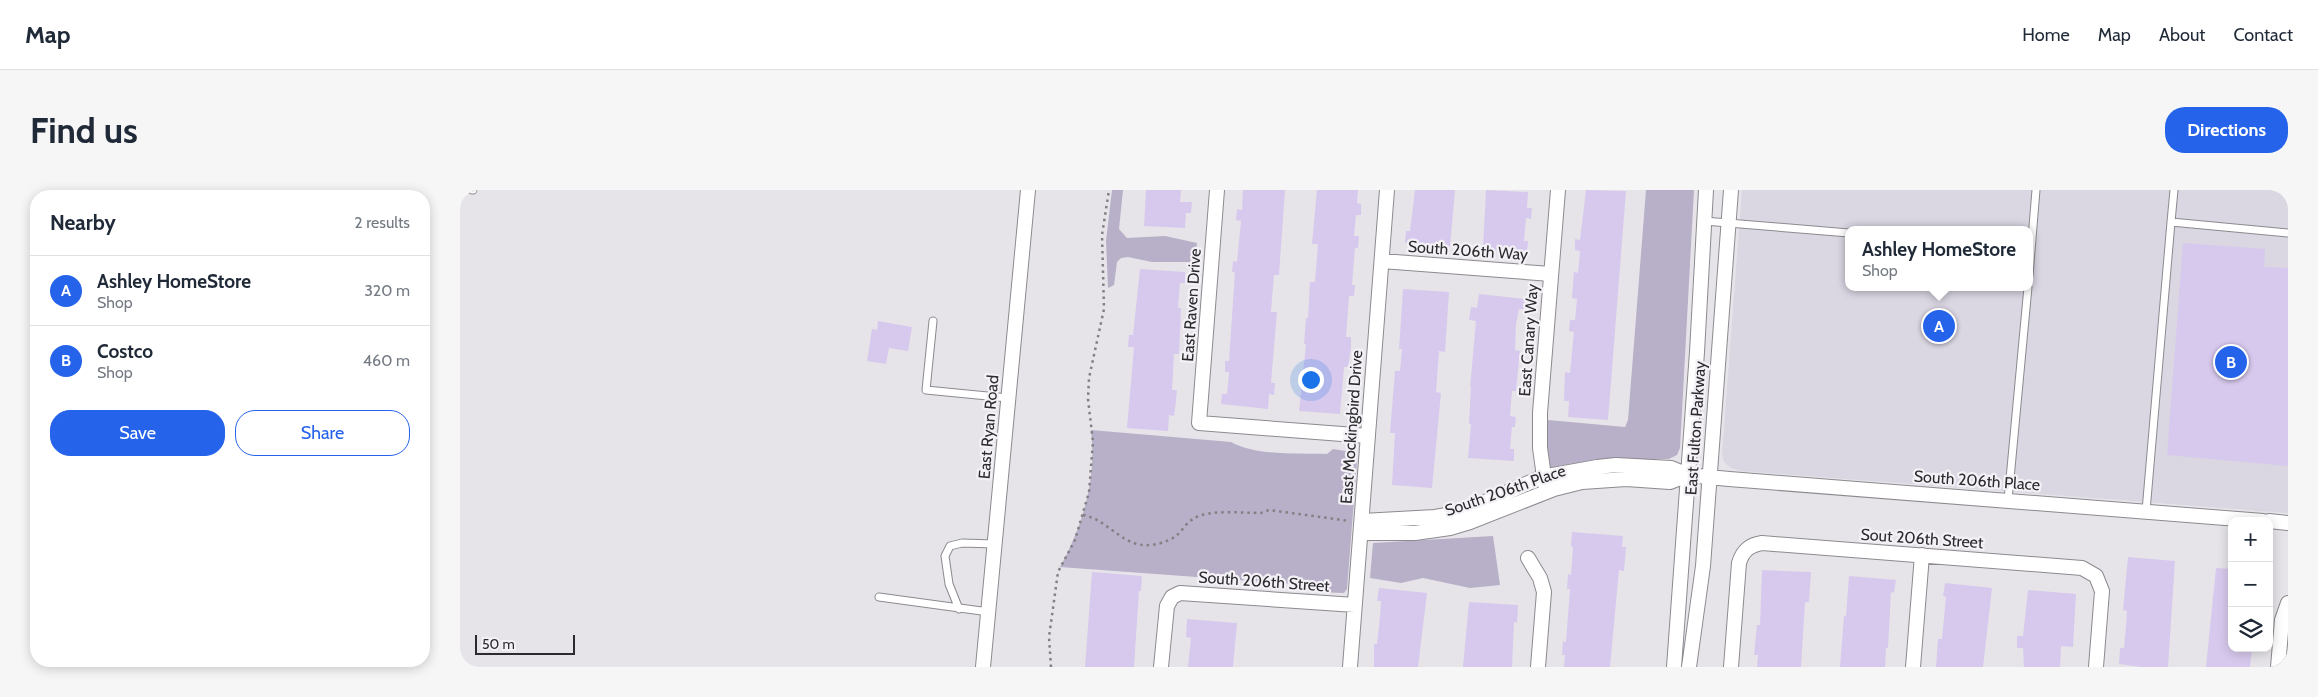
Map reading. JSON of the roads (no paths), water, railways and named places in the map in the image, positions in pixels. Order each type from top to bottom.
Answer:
[{"type":"street","name":"East Ryan Road","points":[[984,667],[1028,190]]},
{"type":"street","name":"East Raven Drive","points":[[1217,190],[1199,423],[1368,436]]},
{"type":"street","name":"East Mockingbird Drive","points":[[1350,667],[1387,190]]},
{"type":"street","name":"East Canary Way","points":[[1547,492],[1542,477],[1540,413],[1558,190]]},
{"type":"street","name":"East Fulton Parkway","points":[[1674,667],[1706,190]]},
{"type":"street","name":"East Fulton Parkway","points":[[1689,667],[1702,566],[1731,190]]},
{"type":"street","name":"South 206th Way","points":[[1382,261],[1551,274]]},
{"type":"street","name":"South 206th Place","points":[[1361,527],[1452,514],[1542,477],[1616,465],[1671,468],[1688,475],[2228,518]]},
{"type":"street","name":"South 206th Place","points":[[1361,527],[1415,533],[1450,528],[1547,492],[1582,482],[1626,479],[1670,482],[1688,475]]},
{"type":"street","points":[[2273,521],[2288,523]]},
{"type":"street","name":"Sout 206th Street","points":[[1731,667],[1739,563],[1745,550],[1755,544],[1762,543],[2082,568],[2096,576],[2102,591],[2096,667]]},
{"type":"street","points":[[1913,667],[1922,555]]},
{"type":"street","points":[[1528,558],[1540,578],[1544,592],[1538,667]]},
{"type":"street","name":"South 206th Street","points":[[1161,667],[1165,612],[1172,597],[1180,593],[1190,592],[1355,605]]},
{"type":"street","points":[[2278,667],[2282,620],[2287,604]]},
{"type":"lane","points":[[2032,226],[2036,190]]},
{"type":"lane","points":[[2146,511],[2174,190]]},
{"type":"lane","points":[[1704,220],[1845,233]]},
{"type":"lane","points":[[2171,222],[2288,233]]},
{"type":"lane","points":[[2008,500],[2028,291]]},
{"type":"lane","points":[[933,321],[926,390],[1008,398]]},
{"type":"lane","points":[[959,609],[949,584],[944,556],[950,546],[962,543],[995,544]]},
{"type":"lane","points":[[879,597],[989,612]]},
{"type":"place","name":"Ashley HomeStore","points":[[1939,326]]},
{"type":"place","name":"Costco","points":[[2231,362]]}]
